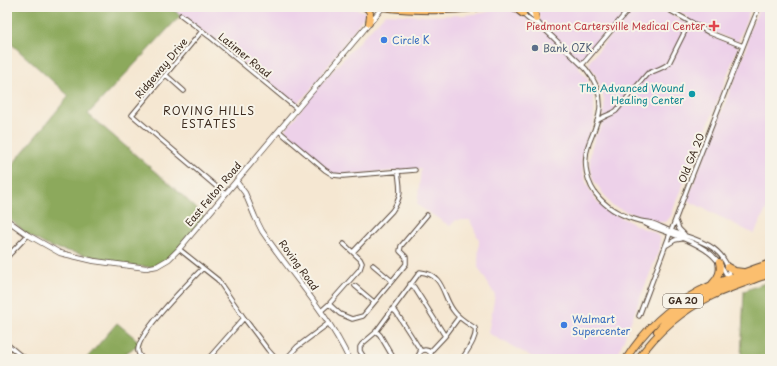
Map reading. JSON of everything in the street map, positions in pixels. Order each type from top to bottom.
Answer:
[{"type":"main road","points":[[366,7],[370,12],[370,23]]},
{"type":"main road","points":[[382,7],[419,11],[460,10],[479,7]]},
{"type":"main road","points":[[514,7],[523,14]]},
{"type":"main road","points":[[534,7],[537,22]]},
{"type":"main road","points":[[710,286],[719,274],[719,262]]},
{"type":"main road","name":"GA 20","points":[[731,282],[744,273],[770,263]]},
{"type":"main road","points":[[728,267],[744,273]]},
{"type":"main road","points":[[638,359],[658,329],[677,311],[699,297],[731,282],[770,268]]},
{"type":"main road","name":"GA 20","points":[[626,359],[640,339],[661,317],[700,291],[710,286],[770,274]]},
{"type":"street","name":"East Felton Road","points":[[7,220],[44,245],[60,253],[124,266],[146,268],[163,263],[179,249],[382,7]]},
{"type":"street","points":[[520,7],[523,14],[533,23],[537,22]]},
{"type":"street","points":[[525,7],[537,22],[582,65],[597,86],[600,108],[597,122],[589,144],[586,169],[590,182],[598,196],[608,206],[620,213],[651,223],[706,250],[719,262],[731,282]]},
{"type":"street","points":[[582,65],[631,7]]},
{"type":"street","points":[[664,7],[710,33],[743,46]]},
{"type":"street","name":"Old GA 20","points":[[639,316],[759,7]]},
{"type":"street","name":"Latimer Road","points":[[181,15],[210,36],[297,109]]},
{"type":"street","points":[[597,122],[603,117],[613,113],[647,74],[665,67],[669,63],[688,25],[691,22]]},
{"type":"street","name":"Ridgeway Drive","points":[[202,31],[132,115],[225,194]]},
{"type":"street","points":[[166,76],[184,90]]},
{"type":"street","points":[[600,108],[609,114]]},
{"type":"street","points":[[279,131],[333,175],[357,175],[415,170]]},
{"type":"street","points":[[353,252],[392,211],[397,203],[401,192],[398,171]]},
{"type":"street","name":"Roving Road","points":[[236,181],[245,193],[262,231],[321,311],[341,342],[349,359]]},
{"type":"street","points":[[329,304],[340,314],[352,318],[363,316],[406,264],[406,257],[400,251],[401,246],[427,215]]},
{"type":"street","points":[[676,220],[679,229],[686,236]]},
{"type":"street","points":[[671,233],[704,242],[714,249],[723,258],[728,267],[731,282]]},
{"type":"street","points":[[7,257],[28,235]]},
{"type":"street","points":[[666,246],[675,240],[682,239]]},
{"type":"street","points":[[321,311],[360,269],[362,263],[360,259],[344,244]]},
{"type":"street","points":[[179,249],[218,280],[244,318],[276,359]]},
{"type":"street","points":[[373,265],[392,281]]},
{"type":"street","points":[[142,359],[138,354],[138,347],[142,339],[167,306],[203,268]]},
{"type":"street","points":[[365,359],[360,351],[362,344],[376,331],[420,272],[425,272],[438,280],[453,310],[459,317],[475,328],[476,336],[462,359]]},
{"type":"street","points":[[410,284],[414,287],[445,336]]},
{"type":"street","points":[[356,286],[374,302]]},
{"type":"street","points":[[392,309],[396,312],[421,351]]},
{"type":"street","points":[[430,352],[445,336],[459,317]]},
{"type":"street","points":[[208,359],[244,318]]},
{"type":"street","points":[[286,359],[297,347],[329,323]]},
{"type":"street","points":[[376,331],[380,335],[394,359]]},
{"type":"street","points":[[7,344],[27,359]]},
{"type":"street","points":[[421,351],[426,350],[430,352]]},
{"type":"street","points":[[418,359],[418,354],[421,351]]},
{"type":"street","points":[[430,352],[432,359]]},
{"type":"shaded area","points":[[168,7],[349,7],[367,12],[309,92],[296,104],[181,15]]},
{"type":"shaded area","points":[[506,7],[661,7],[685,23],[689,18],[670,7],[751,7],[738,42],[709,30],[707,34],[738,47],[699,148],[671,216],[666,222],[658,222],[611,205],[593,179],[590,159],[591,150],[595,136],[600,130],[604,119],[604,99],[600,85],[590,67],[589,62],[610,36],[598,25],[605,33],[578,67],[587,78],[594,101],[594,122],[585,144],[582,158],[586,182],[598,203],[608,211],[642,228],[654,232],[660,238],[660,248],[616,359],[536,359],[488,333],[495,295],[478,267],[479,240],[470,220],[456,220],[450,226],[417,205],[421,169],[333,175],[285,130],[311,95],[385,14],[425,16],[465,15],[483,13]]},
{"type":"shaded area","points":[[760,7],[770,7],[770,202],[754,234],[687,200],[747,47],[749,31]]},
{"type":"green space","points":[[7,7],[168,7],[181,15],[88,114],[181,194],[205,217],[179,249],[160,264],[151,267],[133,266],[50,247],[28,235],[7,217],[7,171],[69,96],[7,40]]},
{"type":"green space","points":[[770,281],[770,359],[741,359],[744,291]]},
{"type":"green space","points":[[117,323],[141,343],[117,359],[86,359]]},
{"type":"place","name":"Piedmont Cartersville Medical Center","points":[[714,26]]},
{"type":"place","name":"Circle K","points":[[384,40]]},
{"type":"place","name":"Bank OZK","points":[[535,48]]},
{"type":"place","name":"The Advanced Wound Healing Center","points":[[692,94]]},
{"type":"place","name":"Walmart Supercenter","points":[[564,325]]},
{"type":"district","name":"ROVING HILLS ESTATES","points":[[209,117]]}]
